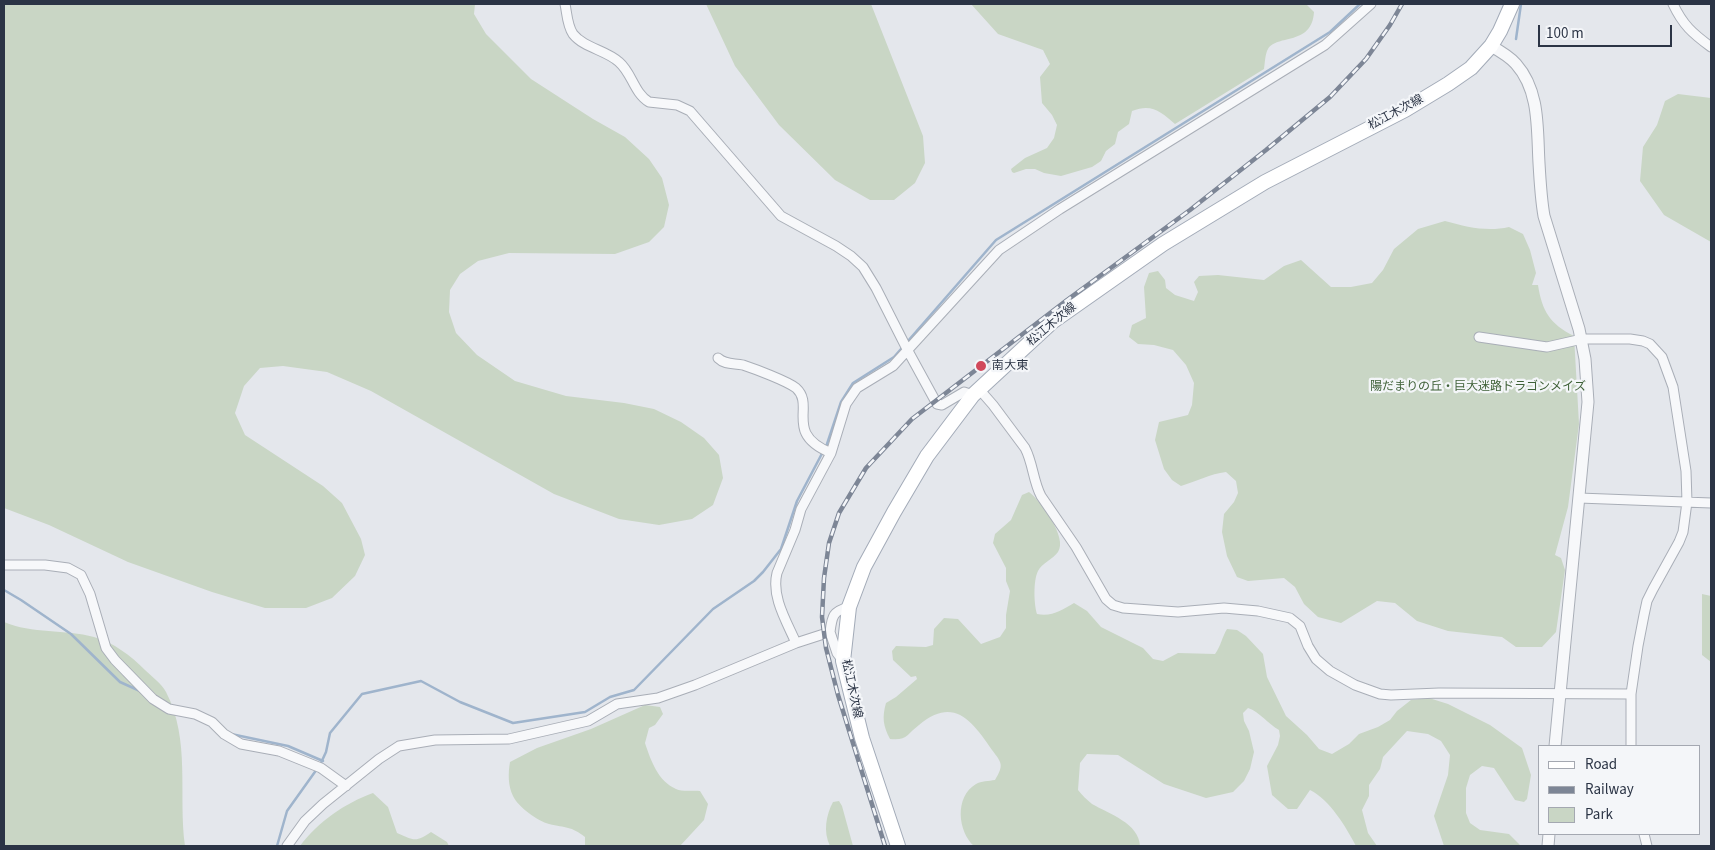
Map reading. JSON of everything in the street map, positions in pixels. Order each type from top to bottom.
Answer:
[{"type":"main road","name":"松江木次線","points":[[898,846],[862,738],[843,661],[850,607],[864,567],[928,456],[976,392],[1052,322],[1163,244],[1265,182],[1404,110],[1448,84],[1471,68],[1491,46],[1512,4]]},
{"type":"street","points":[[565,4],[569,25],[575,36],[582,42],[620,62],[626,69],[640,95],[649,102],[677,105],[690,111],[781,216],[836,246],[863,267],[938,405],[947,403],[964,392],[976,392],[993,405],[1029,455],[1037,489],[1041,496],[1076,547],[1106,599],[1114,605],[1123,608],[1178,612],[1224,608],[1258,611],[1290,618],[1300,626],[1308,646],[1316,659],[1330,671],[1355,685],[1380,694],[1631,694]]},
{"type":"street","points":[[796,643],[780,607],[775,580],[795,530],[800,509],[846,404],[858,388],[893,366],[905,347],[1000,250],[1068,204],[1325,45],[1371,4]]},
{"type":"street","points":[[1672,4],[1679,18],[1690,31],[1711,47]]},
{"type":"street","points":[[1491,46],[1507,55],[1515,63],[1523,74],[1532,93],[1537,120],[1544,216],[1582,339],[1588,380],[1588,402],[1555,745]]},
{"type":"street","points":[[1479,337],[1547,347],[1582,339],[1630,339],[1650,344],[1662,357],[1676,398],[1688,483],[1687,502],[1684,527],[1679,542],[1647,601],[1631,694],[1631,745]]},
{"type":"street","points":[[718,358],[725,363],[742,365],[795,387],[802,401],[804,431],[812,442],[826,451]]},
{"type":"street","points":[[1579,498],[1711,503]]},
{"type":"street","points":[[4,565],[45,565],[68,568],[81,575],[90,594],[106,648],[115,660],[154,699],[169,708],[195,714],[212,722],[224,734],[242,744],[280,751],[321,768],[346,786]]},
{"type":"street","points":[[843,661],[837,653],[830,632],[832,617],[840,609],[850,607]]},
{"type":"street","points":[[287,846],[305,821],[323,804],[379,759],[399,746],[435,740],[509,739],[588,721],[617,704],[658,698],[695,685],[796,643],[830,632]]},
{"type":"green space","points":[[4,4],[475,4],[474,14],[486,34],[531,79],[625,137],[649,159],[662,178],[669,205],[664,227],[649,242],[615,254],[509,253],[478,261],[460,274],[450,290],[449,312],[456,333],[477,355],[515,381],[566,396],[624,403],[654,409],[681,422],[704,438],[719,455],[723,478],[713,505],[692,519],[659,525],[619,519],[554,494],[371,391],[327,372],[283,366],[260,368],[244,386],[235,413],[245,435],[323,486],[342,503],[361,539],[365,555],[355,576],[332,598],[306,608],[265,608],[212,592],[128,562],[49,525],[4,508]]},
{"type":"green space","points":[[706,4],[871,4],[923,136],[925,163],[915,183],[894,200],[870,200],[835,180],[779,125],[735,66]]},
{"type":"green space","points":[[971,4],[1306,4],[1314,12],[1312,23],[1301,35],[1272,44],[1268,49],[1264,69],[1175,124],[1151,108],[1132,111],[1129,124],[1118,132],[1115,144],[1106,151],[1101,161],[1092,167],[1061,176],[1044,173],[1035,169],[1026,169],[1014,173],[1011,169],[1025,158],[1047,148],[1054,138],[1057,125],[1052,115],[1042,103],[1040,77],[1050,64],[1043,50],[998,34]]},
{"type":"green space","points":[[1678,94],[1711,98],[1711,242],[1664,215],[1640,181],[1643,147],[1657,125],[1665,101]]},
{"type":"green space","name":"陽だまりの丘・巨大迷路ドラゴンメイズ","points":[[1445,221],[1485,229],[1509,227],[1523,234],[1530,250],[1536,273],[1532,285],[1538,285],[1542,302],[1553,321],[1574,336],[1579,424],[1568,507],[1555,555],[1561,558],[1565,570],[1556,632],[1542,647],[1516,647],[1502,637],[1448,631],[1417,621],[1395,603],[1377,601],[1341,623],[1318,617],[1304,604],[1295,587],[1284,578],[1248,581],[1237,577],[1227,556],[1222,532],[1224,514],[1234,502],[1238,493],[1236,481],[1226,472],[1181,486],[1172,480],[1164,469],[1155,440],[1159,422],[1188,415],[1192,405],[1194,383],[1186,365],[1173,350],[1154,345],[1138,344],[1129,337],[1132,325],[1146,318],[1144,287],[1149,273],[1158,271],[1165,280],[1166,288],[1175,295],[1194,301],[1198,292],[1194,282],[1199,276],[1218,275],[1264,280],[1284,266],[1301,260],[1331,287],[1351,287],[1372,283],[1383,270],[1394,249],[1418,229]]},
{"type":"green space","points":[[1029,492],[1040,503],[1052,520],[1060,546],[1058,552],[1042,566],[1036,575],[1035,604],[1037,614],[1052,614],[1074,603],[1087,611],[1101,627],[1143,648],[1153,659],[1163,661],[1178,653],[1215,654],[1227,629],[1237,630],[1246,636],[1263,654],[1267,677],[1286,716],[1319,749],[1332,754],[1349,744],[1359,734],[1390,720],[1397,711],[1411,700],[1429,698],[1448,704],[1490,725],[1522,748],[1531,775],[1527,799],[1524,802],[1515,800],[1494,768],[1482,766],[1470,775],[1466,788],[1466,813],[1470,823],[1480,830],[1509,834],[1521,846],[1444,846],[1434,816],[1448,775],[1450,755],[1441,741],[1428,734],[1407,731],[1383,757],[1380,769],[1369,785],[1369,796],[1362,810],[1368,833],[1377,846],[1356,846],[1331,807],[1317,794],[1310,790],[1297,809],[1288,809],[1272,795],[1267,766],[1278,745],[1279,730],[1248,708],[1243,713],[1244,721],[1249,731],[1254,752],[1250,769],[1244,781],[1233,792],[1206,798],[1164,784],[1118,755],[1087,754],[1080,763],[1078,790],[1092,804],[1129,825],[1138,838],[1140,846],[974,846],[964,832],[961,806],[964,797],[976,784],[995,780],[1000,771],[1000,761],[985,739],[969,722],[961,716],[952,713],[942,713],[931,717],[903,738],[890,739],[884,721],[886,703],[917,679],[916,676],[911,677],[893,660],[892,651],[896,646],[926,647],[933,645],[934,629],[944,618],[958,619],[981,644],[1000,637],[1006,628],[1010,591],[1006,581],[1006,568],[993,543],[995,534],[1011,520],[1022,495]]},
{"type":"green space","points":[[1702,594],[1711,596],[1711,662],[1702,655]]},
{"type":"green space","points":[[4,622],[37,630],[94,637],[115,646],[128,655],[162,686],[174,710],[179,729],[185,846],[4,846]]},
{"type":"green space","points":[[645,705],[660,707],[663,714],[655,725],[649,728],[645,743],[656,770],[664,781],[676,789],[700,791],[708,804],[704,820],[680,846],[585,846],[585,837],[580,833],[539,820],[524,809],[516,800],[509,784],[510,762],[537,748],[591,729]]},
{"type":"green space","points":[[373,793],[388,807],[397,833],[418,839],[431,832],[447,842],[449,846],[300,846],[315,829],[333,814],[352,802]]},
{"type":"green space","points":[[839,801],[853,846],[830,846],[828,841],[826,824],[829,812],[833,802]]},
{"type":"waterway","points":[[320,765],[326,752],[330,733],[362,694],[421,681],[460,702],[513,723],[585,712],[610,697],[634,690],[713,609],[754,581],[763,572],[781,549],[797,501],[827,444],[841,402],[853,383],[894,357],[996,240],[1330,32],[1360,4]]},
{"type":"waterway","points":[[1516,39],[1521,4]]},
{"type":"waterway","points":[[4,590],[71,634],[120,682],[140,691]]},
{"type":"waterway","points":[[231,734],[288,746],[323,761]]},
{"type":"waterway","points":[[277,846],[287,811],[317,769]]},
{"type":"railway","points":[[885,846],[838,695],[826,648],[822,617],[824,578],[829,543],[839,513],[866,468],[912,419],[1067,300],[1190,210],[1330,97],[1366,59],[1402,4]]},
{"type":"place","name":"南大東","points":[[981,366]]}]
